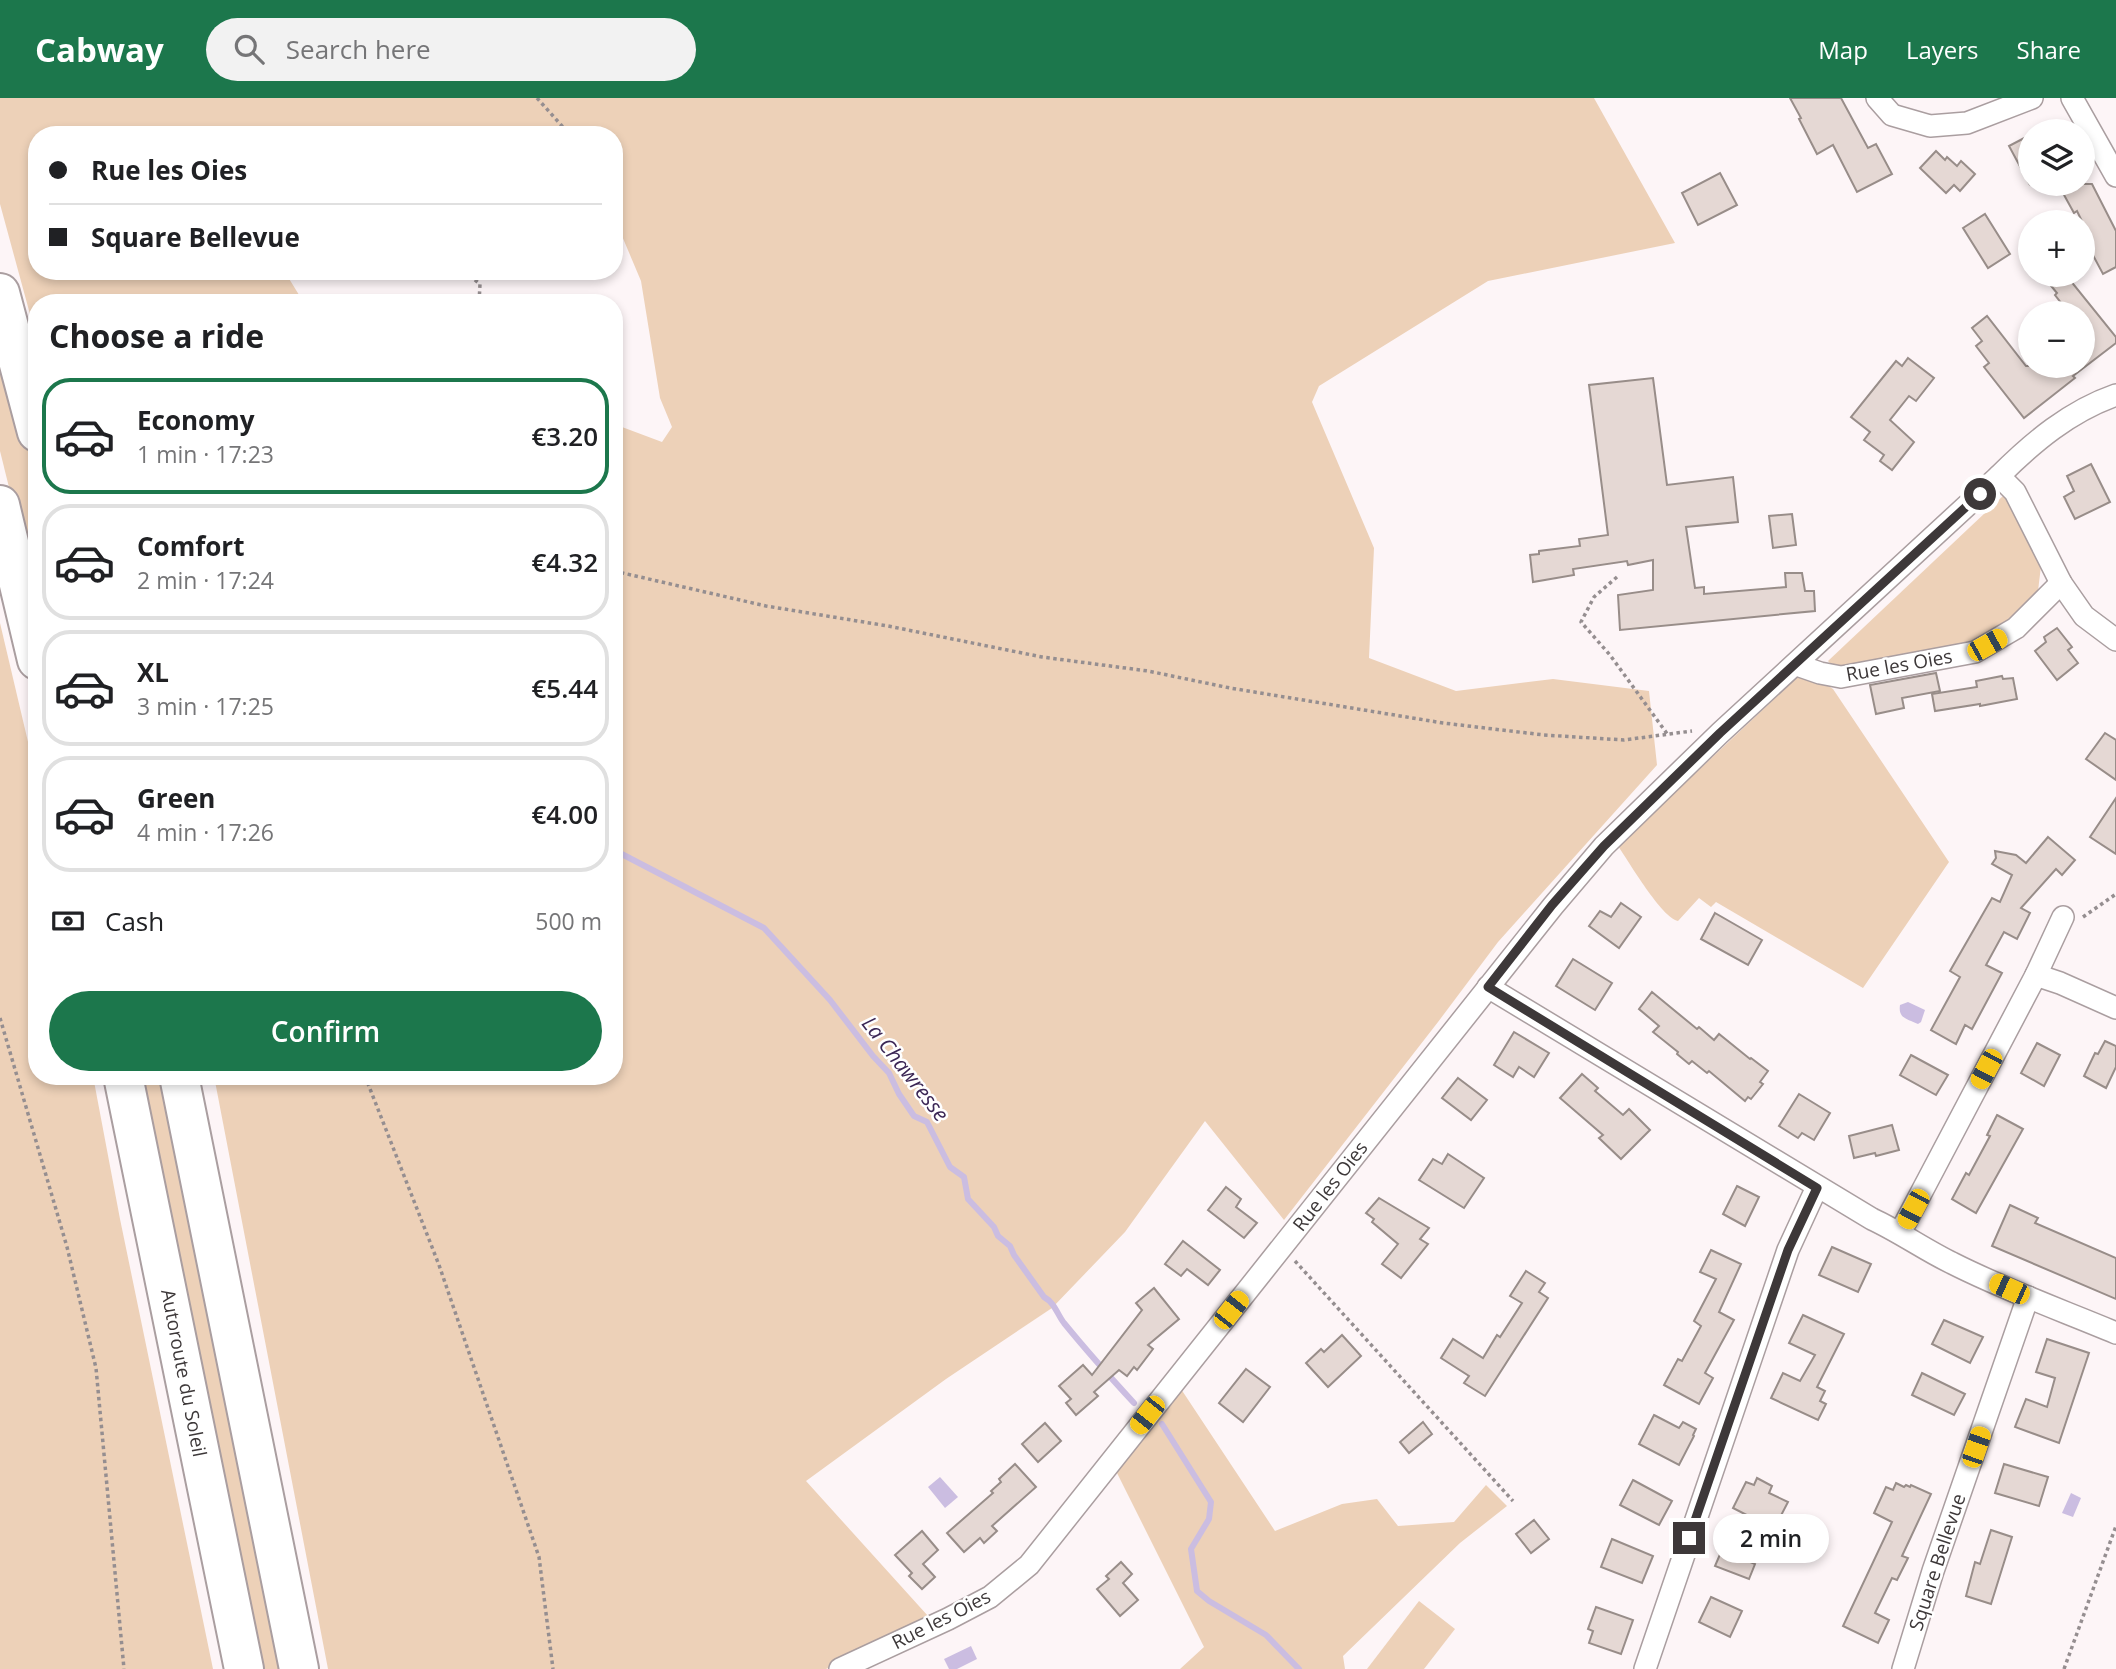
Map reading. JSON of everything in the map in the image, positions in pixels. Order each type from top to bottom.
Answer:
[{"type":"highway","points":[[0,293],[28,398]]},
{"type":"highway","points":[[0,505],[28,622]]},
{"type":"highway","name":"Autoroute du Soleil","points":[[125,1085],[244,1669]]},
{"type":"highway","points":[[181,1085],[299,1669]]},
{"type":"street","points":[[1877,98],[1892,115],[1930,126],[1967,122],[2032,98]]},
{"type":"street","points":[[2072,98],[2116,176]]},
{"type":"street","name":"Rue les Oies","points":[[840,1669],[990,1597],[1029,1565],[1552,905],[1604,846],[1720,733],[1797,665],[2029,445],[2091,404],[2116,395]]},
{"type":"street","points":[[1999,476],[2015,492],[2061,583],[2084,616],[2116,639]]},
{"type":"street","name":"Rue les Oies","points":[[1797,665],[1841,677],[1975,652],[2016,628],[2061,583]]},
{"type":"street","points":[[1900,1233],[2036,975],[2059,925]]},
{"type":"street","points":[[2036,975],[2116,1008]]},
{"type":"street","points":[[1488,987],[1817,1188],[1951,1263],[2116,1333]]},
{"type":"street","points":[[1645,1669],[1788,1250],[1817,1188]]},
{"type":"street","name":"Square Bellevue","points":[[1903,1669],[1933,1571],[2028,1297]]},
{"type":"path","points":[[537,98],[562,126]]},
{"type":"path","points":[[623,573],[765,606],[888,626],[1042,657],[1148,671],[1230,688],[1443,723],[1544,735],[1624,740],[1699,730],[1720,733]]},
{"type":"path","points":[[1616,577],[1594,597],[1581,622],[1610,655],[1668,734]]},
{"type":"path","points":[[2059,925],[2078,920],[2116,894]]},
{"type":"path","points":[[0,1018],[67,1247],[96,1368],[124,1669]]},
{"type":"path","points":[[369,1085],[439,1265],[539,1557],[553,1669]]},
{"type":"path","points":[[1282,1247],[1513,1501]]},
{"type":"path","points":[[2064,1669],[2116,1526]]},
{"type":"shaded area","points":[[0,98],[1594,98],[1675,243],[1488,281],[1319,386],[1312,402],[1374,548],[1369,658],[1456,691],[1553,679],[1649,691],[1657,765],[1498,942],[1284,1220],[1205,1121],[1125,1232],[1052,1308],[946,1379],[806,1481],[928,1616],[826,1669],[328,1669],[216,1085],[623,1085],[623,427],[662,442],[672,427],[660,398],[641,281],[623,238],[623,126],[28,126],[28,280],[290,280],[298,294],[28,294],[28,307],[0,204]]},
{"type":"shaded area","points":[[0,340],[28,445],[28,564],[0,451]]},
{"type":"shaded area","points":[[2004,495],[2010,500],[2036,547],[2041,566],[2038,591],[2023,613],[1981,641],[1836,670],[1828,661]]},
{"type":"shaded area","points":[[0,623],[28,742],[28,1085],[95,1085],[213,1669],[0,1669]]},
{"type":"shaded area","points":[[1805,670],[1833,689],[1949,862],[1863,988],[1716,902],[1711,907],[1699,898],[1678,921],[1671,918],[1655,900],[1618,846]]},
{"type":"shaded area","points":[[1908,1002],[1925,1010],[1918,1024],[1904,1018],[1900,1013],[1900,1005]]},
{"type":"shaded area","points":[[141,1085],[169,1085],[288,1669],[258,1669]]},
{"type":"shaded area","points":[[1181,1389],[1275,1531],[1342,1504],[1377,1499],[1398,1526],[1454,1522],[1486,1485],[1507,1506],[1460,1543],[1343,1656],[1345,1669],[1180,1669],[1204,1647],[1116,1471],[1149,1433],[1165,1406]]},
{"type":"shaded area","points":[[940,1477],[958,1497],[945,1508],[928,1487]]},
{"type":"shaded area","points":[[2071,1493],[2081,1498],[2073,1517],[2062,1513]]},
{"type":"shaded area","points":[[1419,1601],[1455,1629],[1424,1669],[1367,1669]]},
{"type":"shaded area","points":[[971,1646],[977,1659],[957,1669],[949,1669],[944,1659]]},
{"type":"building","points":[[1790,98],[1841,98],[1868,148],[1876,144],[1892,174],[1857,192],[1833,145],[1817,154]]},
{"type":"building","points":[[2018,141],[2018,163],[2009,146]]},
{"type":"building","points":[[1936,151],[1957,166],[1961,161],[1975,174],[1960,191],[1954,185],[1946,193],[1920,168]]},
{"type":"building","points":[[1720,173],[1737,205],[1698,225],[1682,193]]},
{"type":"building","points":[[2095,190],[2116,231],[2116,267],[2103,274],[2095,259],[2095,210],[2072,210],[2065,196],[2095,196]]},
{"type":"building","points":[[1985,214],[2010,254],[1988,268],[1963,228]]},
{"type":"building","points":[[2052,287],[2076,287],[2087,301],[2060,301],[2055,295],[2057,293]]},
{"type":"building","points":[[2095,311],[2116,337],[2116,343],[2095,359]]},
{"type":"building","points":[[1987,316],[2018,356],[2018,378],[2075,378],[2024,418],[1984,367],[1989,363],[1976,346],[1982,341],[1972,328]]},
{"type":"building","points":[[1908,358],[1934,378],[1916,401],[1909,396],[1890,420],[1914,442],[1892,470],[1880,461],[1884,455],[1864,440],[1870,432],[1851,417],[1896,361],[1902,366]]},
{"type":"building","points":[[1653,378],[1667,485],[1733,477],[1738,522],[1686,527],[1695,588],[1704,587],[1704,594],[1786,587],[1785,573],[1802,573],[1805,591],[1814,591],[1815,611],[1620,630],[1618,595],[1653,590],[1653,560],[1628,565],[1627,561],[1573,569],[1574,575],[1533,582],[1530,555],[1539,554],[1539,551],[1580,546],[1579,539],[1608,535],[1589,385]]},
{"type":"building","points":[[2091,464],[2110,502],[2075,519],[2064,497],[2074,491],[2067,476]]},
{"type":"building","points":[[1792,514],[1796,545],[1773,548],[1769,516]]},
{"type":"building","points":[[2057,628],[2072,647],[2068,650],[2078,663],[2057,680],[2035,651],[2046,642],[2044,637]]},
{"type":"building","points":[[1936,673],[1940,691],[1902,698],[1904,708],[1876,714],[1870,685]]},
{"type":"building","points":[[2002,676],[2003,679],[2013,678],[2017,699],[1935,711],[1932,694],[1977,687],[1976,681]]},
{"type":"building","points":[[2105,733],[2116,740],[2116,780],[2086,759]]},
{"type":"building","points":[[2116,798],[2116,854],[2090,837]]},
{"type":"building","points":[[2048,837],[2075,860],[2062,875],[2056,869],[2021,908],[2030,913],[2017,939],[2004,932],[1986,965],[2002,973],[1972,1029],[1965,1025],[1956,1044],[1931,1030],[1960,977],[1950,971],[1992,898],[2000,902],[2012,875],[1992,864],[1996,858],[1995,851],[2016,855],[2026,863]]},
{"type":"building","points":[[1621,903],[1641,917],[1619,948],[1589,926],[1600,911],[1611,917]]},
{"type":"building","points":[[1715,913],[1762,940],[1748,965],[1701,939]]},
{"type":"building","points":[[1573,959],[1612,983],[1595,1010],[1556,986]]},
{"type":"building","points":[[1652,992],[1697,1029],[1699,1027],[1714,1040],[1719,1034],[1768,1071],[1760,1082],[1763,1084],[1751,1099],[1748,1097],[1745,1101],[1709,1071],[1707,1073],[1692,1061],[1689,1064],[1653,1032],[1659,1026],[1639,1009]]},
{"type":"building","points":[[1514,1032],[1549,1053],[1534,1077],[1519,1067],[1513,1077],[1494,1065]]},
{"type":"building","points":[[2105,1041],[2116,1046],[2116,1067],[2106,1088],[2084,1076],[2095,1053],[2098,1054]]},
{"type":"building","points":[[2037,1043],[2060,1055],[2044,1086],[2021,1073]]},
{"type":"building","points":[[1911,1055],[1948,1075],[1936,1095],[1900,1075]]},
{"type":"building","points":[[1582,1074],[1598,1088],[1595,1091],[1623,1115],[1629,1109],[1650,1130],[1621,1159],[1599,1138],[1603,1135],[1560,1098]]},
{"type":"building","points":[[1458,1078],[1487,1100],[1471,1120],[1442,1098]]},
{"type":"building","points":[[1799,1094],[1830,1113],[1814,1140],[1802,1133],[1798,1138],[1779,1126]]},
{"type":"building","points":[[1997,1115],[2023,1129],[1976,1213],[1952,1199],[1966,1173],[1969,1175],[1990,1136],[1987,1135]]},
{"type":"building","points":[[1892,1125],[1899,1150],[1854,1158],[1849,1136]]},
{"type":"building","points":[[1448,1154],[1484,1178],[1464,1208],[1419,1180],[1433,1159],[1442,1164]]},
{"type":"building","points":[[1737,1186],[1759,1197],[1745,1226],[1723,1214]]},
{"type":"building","points":[[1226,1187],[1241,1199],[1236,1207],[1257,1223],[1244,1238],[1208,1210]]},
{"type":"building","points":[[1379,1198],[1429,1228],[1420,1239],[1428,1244],[1401,1278],[1382,1264],[1398,1244],[1372,1222],[1374,1219],[1366,1213]]},
{"type":"building","points":[[2010,1205],[2038,1218],[2035,1223],[2116,1258],[2116,1299],[1992,1246]]},
{"type":"building","points":[[1183,1241],[1220,1270],[1208,1285],[1187,1269],[1181,1276],[1165,1264]]},
{"type":"building","points":[[1832,1247],[1871,1264],[1858,1292],[1819,1275]]},
{"type":"building","points":[[1711,1250],[1741,1264],[1719,1312],[1734,1320],[1705,1373],[1713,1378],[1699,1404],[1664,1385],[1678,1359],[1682,1361],[1701,1326],[1694,1321],[1716,1279],[1700,1272]]},
{"type":"building","points":[[1526,1271],[1545,1283],[1539,1292],[1548,1298],[1485,1396],[1464,1383],[1469,1376],[1441,1358],[1453,1339],[1483,1358],[1522,1303],[1510,1296]]},
{"type":"building","points":[[1154,1288],[1179,1319],[1148,1345],[1153,1349],[1137,1370],[1134,1367],[1127,1376],[1119,1370],[1094,1392],[1098,1396],[1076,1415],[1066,1403],[1071,1399],[1059,1386],[1083,1365],[1092,1375],[1142,1310],[1136,1303]]},
{"type":"building","points":[[1803,1315],[1844,1334],[1817,1387],[1825,1391],[1820,1401],[1826,1404],[1818,1420],[1771,1398],[1783,1373],[1800,1381],[1815,1355],[1789,1343]]},
{"type":"building","points":[[1944,1320],[1983,1337],[1970,1363],[1932,1344]]},
{"type":"building","points":[[1342,1335],[1361,1356],[1328,1387],[1306,1363],[1321,1349],[1324,1352]]},
{"type":"building","points":[[2047,1339],[2089,1353],[2059,1443],[2015,1427],[2026,1399],[2047,1407],[2055,1378],[2036,1372]]},
{"type":"building","points":[[1246,1369],[1270,1387],[1243,1422],[1219,1403]]},
{"type":"building","points":[[1922,1373],[1965,1394],[1954,1415],[1912,1395]]},
{"type":"building","points":[[1654,1415],[1679,1428],[1683,1422],[1696,1429],[1679,1465],[1639,1444]]},
{"type":"building","points":[[1423,1422],[1432,1434],[1409,1453],[1400,1442]]},
{"type":"building","points":[[1045,1423],[1061,1441],[1038,1462],[1022,1444]]},
{"type":"building","points":[[1015,1464],[1036,1487],[992,1526],[997,1531],[984,1543],[980,1538],[964,1552],[947,1533],[993,1493],[991,1491],[1001,1482],[999,1479]]},
{"type":"building","points":[[2004,1464],[2048,1477],[2039,1506],[1995,1493]]},
{"type":"building","points":[[1757,1478],[1772,1486],[1769,1493],[1788,1502],[1774,1529],[1733,1508],[1746,1482],[1754,1485]]},
{"type":"building","points":[[1633,1480],[1672,1501],[1659,1525],[1620,1505]]},
{"type":"building","points":[[1896,1483],[1904,1487],[1911,1485],[1931,1494],[1902,1556],[1908,1558],[1897,1580],[1892,1578],[1875,1613],[1889,1620],[1878,1643],[1843,1626],[1892,1522],[1874,1513],[1886,1487],[1893,1490]]},
{"type":"building","points":[[1534,1520],[1549,1539],[1531,1553],[1516,1534]]},
{"type":"building","points":[[1991,1530],[2012,1537],[1991,1604],[1966,1596],[1975,1562],[1980,1564]]},
{"type":"building","points":[[922,1531],[938,1550],[923,1564],[935,1577],[922,1589],[909,1576],[912,1573],[895,1555]]},
{"type":"building","points":[[1727,1538],[1755,1550],[1750,1562],[1755,1564],[1749,1579],[1715,1566]]},
{"type":"building","points":[[1612,1539],[1653,1556],[1642,1583],[1601,1567]]},
{"type":"building","points":[[1121,1562],[1132,1574],[1123,1583],[1138,1600],[1120,1616],[1097,1589],[1109,1579],[1106,1576]]},
{"type":"building","points":[[1711,1597],[1742,1611],[1730,1637],[1699,1622]]},
{"type":"building","points":[[1596,1607],[1633,1620],[1621,1654],[1589,1643],[1593,1631],[1588,1629]]},
{"type":"waterway","name":"La Chawresse","points":[[623,855],[764,928],[830,1000],[889,1073],[914,1116],[927,1122],[950,1167],[964,1177],[968,1199],[994,1227],[998,1236],[1010,1246],[1064,1323],[1134,1403]]},
{"type":"waterway","points":[[1162,1424],[1211,1502],[1209,1519],[1191,1549],[1197,1591],[1266,1635],[1299,1669]]},
{"type":"route","points":[[1689,1538],[1788,1250],[1817,1188],[1488,987],[1552,905],[1604,846],[1720,733],[1980,494]]}]
